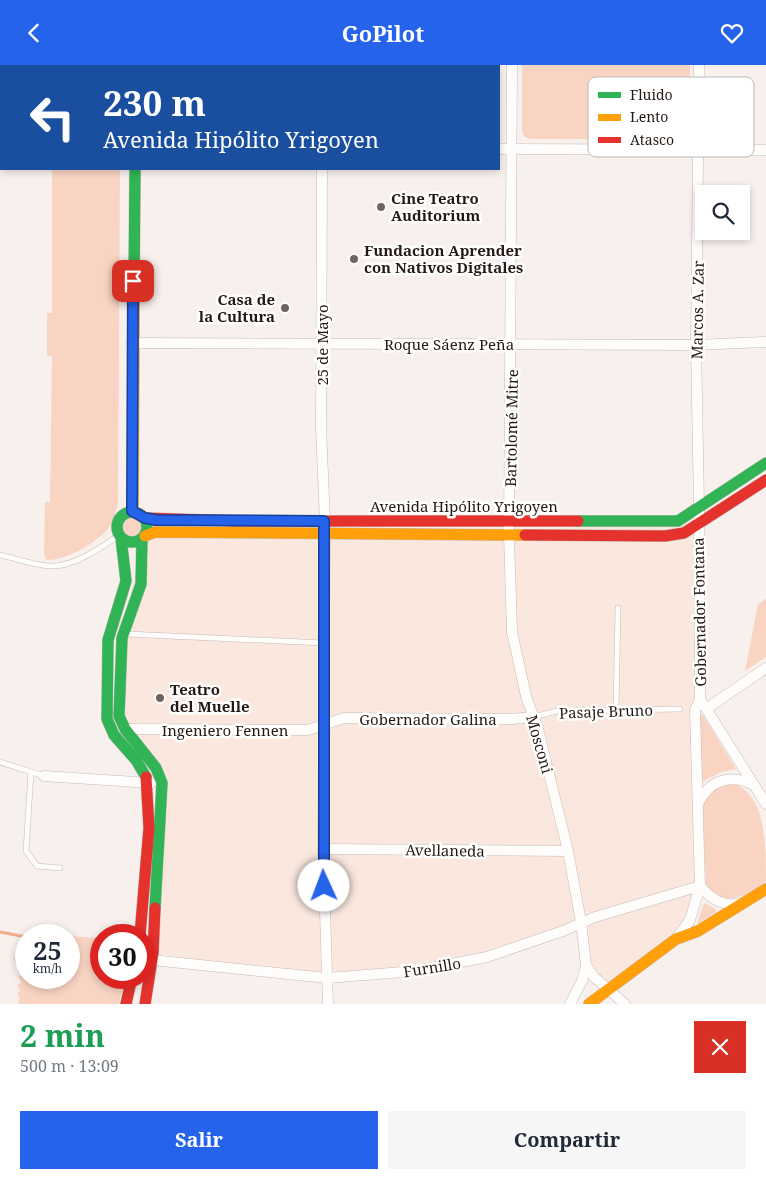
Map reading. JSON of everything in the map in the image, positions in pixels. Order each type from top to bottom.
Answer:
[{"type":"main road","points":[[132,511],[135,170]]},
{"type":"main road","name":"Avenida Hipólito Yrigoyen","points":[[145,518],[156,520],[324,521],[678,521],[766,463]]},
{"type":"main road","name":"Avenida Hipólito Yrigoyen","points":[[144,537],[155,532],[666,536],[684,533],[766,480]]},
{"type":"main road","points":[[141,924],[150,800],[147,783],[140,766],[115,738],[109,728],[107,719],[108,640],[126,581],[120,537],[117,529],[118,520],[125,513],[132,511],[145,518],[148,527],[140,552],[141,584],[124,633],[119,716],[125,729],[156,767],[162,783],[154,924]]},
{"type":"main road","points":[[120,537],[129,542],[144,537]]},
{"type":"main road","points":[[589,1004],[676,939],[698,931],[766,889]]},
{"type":"main road","points":[[126,1004],[129,989]]},
{"type":"main road","points":[[145,1004],[147,989]]},
{"type":"street","name":"Bartolomé Mitre","points":[[510,521],[512,65]]},
{"type":"street","points":[[500,149],[588,148]]},
{"type":"street","name":"Marcos A. Zar","points":[[698,524],[696,345],[699,157]]},
{"type":"street","name":"25 de Mayo","points":[[322,170],[323,849],[328,1004]]},
{"type":"street","name":"Roque Sáenz Peña","points":[[132,343],[696,345],[766,342]]},
{"type":"street","name":"Mosconi","points":[[510,521],[512,632],[526,696],[538,729],[568,851],[581,922],[586,965],[582,981],[570,1004]]},
{"type":"street","name":"Gobernador Fontana","points":[[676,939],[690,920],[700,886],[695,710],[700,699],[698,524]]},
{"type":"street","points":[[706,709],[766,668]]},
{"type":"street","name":"Gobernador Fontana","points":[[700,699],[766,804]]},
{"type":"street","name":"Gobernador Galina","points":[[324,727],[344,718],[511,719],[533,717]]},
{"type":"street","name":"Ingeniero Fennen","points":[[125,729],[308,730],[324,727]]},
{"type":"street","points":[[44,776],[162,783]]},
{"type":"street","points":[[697,806],[706,791],[718,781],[736,779],[754,786]]},
{"type":"street","name":"Avellaneda","points":[[323,849],[568,851]]},
{"type":"street","points":[[700,886],[711,899],[720,903],[743,904]]},
{"type":"street","name":"Furnillo","points":[[155,960],[327,978],[416,971],[450,966],[487,957],[563,931],[581,922],[700,886]]},
{"type":"street","points":[[586,965],[594,977],[626,1004]]},
{"type":"lane","points":[[0,555],[52,567],[72,561],[120,537]]},
{"type":"lane","points":[[616,710],[618,607]]},
{"type":"lane","points":[[124,633],[324,643]]},
{"type":"lane","name":"Pasaje Bruno","points":[[533,717],[557,711],[680,709]]},
{"type":"lane","points":[[0,762],[44,776]]},
{"type":"lane","points":[[31,772],[26,851],[37,866],[60,868]]},
{"type":"shaded area","points":[[522,65],[690,65],[690,77],[588,77],[588,139],[531,139],[525,137],[522,131]]},
{"type":"shaded area","points":[[52,170],[120,170],[118,503],[110,526],[102,535],[71,555],[54,560],[46,560],[44,554],[45,502],[50,502],[52,356],[47,356],[47,313],[52,313]]},
{"type":"shaded area","points":[[132,518],[138,521],[141,527],[138,533],[132,536],[126,533],[123,527],[126,521]]},
{"type":"shaded area","points":[[698,524],[700,886],[690,920],[610,990],[586,965],[581,922],[487,957],[327,978],[155,953],[155,924],[162,805],[125,729],[122,638],[142,539]]},
{"type":"shaded area","points":[[766,599],[766,657],[745,671],[758,604]]},
{"type":"shaded area","points":[[703,715],[736,769],[721,772],[704,781],[702,778],[700,716]]},
{"type":"shaded area","points":[[732,783],[743,789],[752,798],[758,809],[764,837],[766,881],[743,895],[727,899],[713,892],[706,884],[703,808],[709,794],[722,786]]},
{"type":"shaded area","points":[[704,903],[716,909],[716,912],[697,924]]},
{"type":"shaded area","points":[[80,937],[90,937],[90,989],[122,989],[119,1004],[19,1004],[18,1001],[20,1000],[17,993],[20,991],[19,989],[80,989]]},
{"type":"waterway","points":[[0,932],[15,935]]},
{"type":"traffic: fast","points":[[134,290],[135,170]]},
{"type":"traffic: fast","points":[[578,521],[678,521],[766,463]]},
{"type":"traffic: fast","points":[[132,512],[143,516],[147,527],[143,538],[132,542],[121,538],[117,527],[121,516],[132,512]]},
{"type":"traffic: fast","points":[[121,538],[126,581],[108,640],[107,719],[114,735],[136,760],[146,777]]},
{"type":"traffic: fast","points":[[142,539],[141,584],[122,638],[119,716],[125,729],[156,768],[162,783],[155,908]]},
{"type":"traffic: slow","points":[[133,511],[134,290]]},
{"type":"traffic: slow","points":[[145,536],[155,532],[525,535]]},
{"type":"traffic: slow","points":[[589,1004],[676,939],[698,931],[766,889]]},
{"type":"traffic: jam","points":[[525,535],[665,536],[684,533],[766,480]]},
{"type":"traffic: jam","points":[[145,518],[235,521],[578,521]]},
{"type":"traffic: jam","points":[[141,924],[149,828],[146,777]]},
{"type":"traffic: jam","points":[[145,1004],[153,953],[155,908]]},
{"type":"traffic: jam","points":[[126,1004],[129,989]]},
{"type":"place","name":"Cine Teatro Auditorium","points":[[381,207]]},
{"type":"place","name":"Fundacion Aprender con Nativos Digitales","points":[[354,259]]},
{"type":"place","name":"Casa de la Cultura","points":[[285,308]]},
{"type":"place","name":"Teatro del Muelle","points":[[160,698]]},
{"type":"route","points":[[133,281],[132,511],[145,518],[156,520],[324,521],[324,886]]}]
